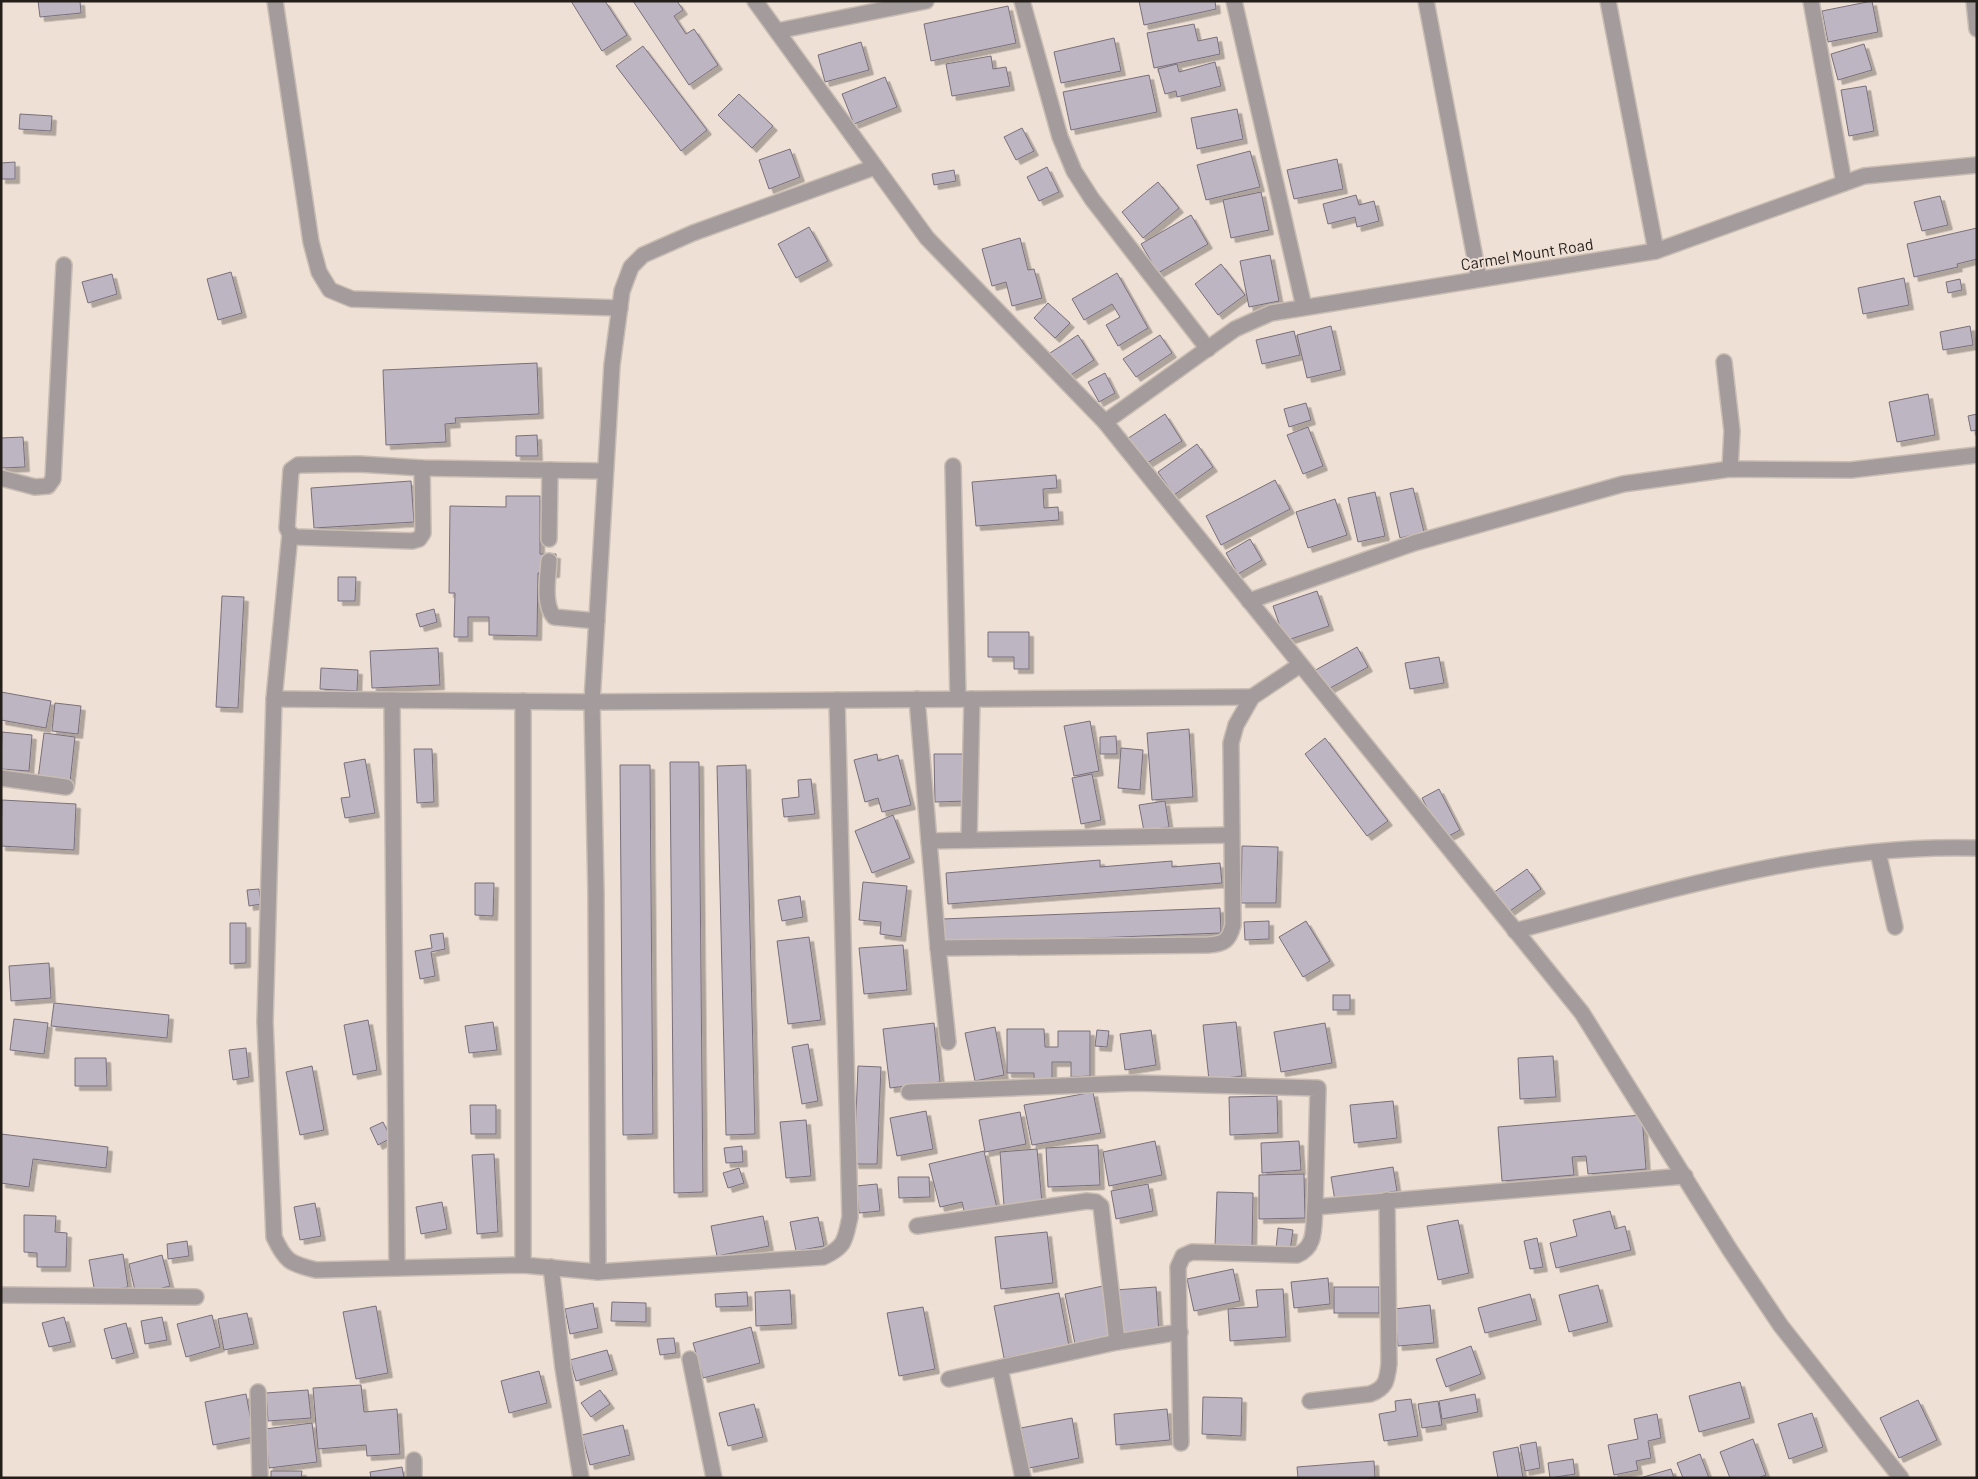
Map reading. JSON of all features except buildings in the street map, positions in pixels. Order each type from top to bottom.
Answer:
[{"type":"street","points":[[275,1],[310,242],[319,272],[330,290],[352,300],[620,308]]},
{"type":"street","points":[[755,1],[927,238],[1104,422],[1582,1013],[1686,1176],[1730,1250],[1781,1326],[1901,1478]]},
{"type":"street","points":[[777,31],[926,1]]},
{"type":"street","points":[[1022,1],[1060,137],[1074,171],[1092,199],[1208,349]]},
{"type":"street","points":[[1234,1],[1304,307]]},
{"type":"street","points":[[1426,1],[1479,279]]},
{"type":"street","points":[[1608,1],[1656,250]]},
{"type":"street","points":[[1811,1],[1844,183]]},
{"type":"street","points":[[1974,1],[1977,29]]},
{"type":"street","name":"Carmel Mount Road","points":[[1104,422],[1235,329],[1271,312],[1656,250],[1864,176],[1977,164]]},
{"type":"street","points":[[598,1272],[596,892],[592,702],[612,365],[622,291],[631,267],[643,255],[693,233],[875,167]]},
{"type":"street","points":[[1,478],[35,487],[48,486],[54,479],[64,265]]},
{"type":"street","points":[[1724,362],[1732,431],[1730,469]]},
{"type":"street","points":[[1249,602],[1414,543],[1623,484],[1730,469],[1851,470],[1977,455]]},
{"type":"street","points":[[422,468],[423,529],[419,539],[412,541],[294,537],[287,528],[290,473],[295,466],[359,464],[422,468],[606,471]]},
{"type":"street","points":[[953,466],[970,840]]},
{"type":"street","points":[[549,539],[550,470]]},
{"type":"street","points":[[290,534],[274,699],[265,1022],[274,1237],[282,1255],[294,1265],[316,1270],[523,1265],[598,1272],[823,1257],[838,1250],[845,1240],[850,1216],[837,700]]},
{"type":"street","points":[[549,561],[549,612],[554,617],[561,619],[597,621]]},
{"type":"street","points":[[938,948],[1221,944],[1230,938],[1233,925],[1231,743],[1236,725],[1252,697],[1300,664]]},
{"type":"street","points":[[274,699],[592,702],[1252,697]]},
{"type":"street","points":[[918,699],[938,948],[948,1042]]},
{"type":"street","points":[[392,700],[397,1268]]},
{"type":"street","points":[[523,701],[523,1265]]},
{"type":"street","points":[[1,778],[66,787]]},
{"type":"street","points":[[929,841],[1231,835]]},
{"type":"street","points":[[1515,931],[1696,883],[1824,858],[1933,846],[1977,848]]},
{"type":"street","points":[[1878,852],[1895,926]]},
{"type":"street","points":[[909,1092],[1135,1084],[1318,1088],[1315,1207],[1311,1245],[1306,1251],[1297,1255],[1192,1252],[1183,1256],[1178,1267],[1180,1443]]},
{"type":"street","points":[[1315,1207],[1686,1176]]},
{"type":"street","points":[[1310,1401],[1370,1394],[1379,1391],[1387,1384],[1389,1364],[1387,1200]]},
{"type":"street","points":[[917,1226],[1087,1201],[1096,1202],[1101,1206],[1117,1342]]},
{"type":"street","points":[[551,1267],[563,1368],[581,1478]]},
{"type":"street","points":[[1,1295],[196,1297]]},
{"type":"street","points":[[949,1379],[1117,1342],[1180,1332]]},
{"type":"street","points":[[690,1359],[714,1478]]},
{"type":"street","points":[[1000,1368],[1023,1478]]},
{"type":"street","points":[[258,1392],[260,1478]]},
{"type":"street","points":[[414,1460],[414,1478]]}]
